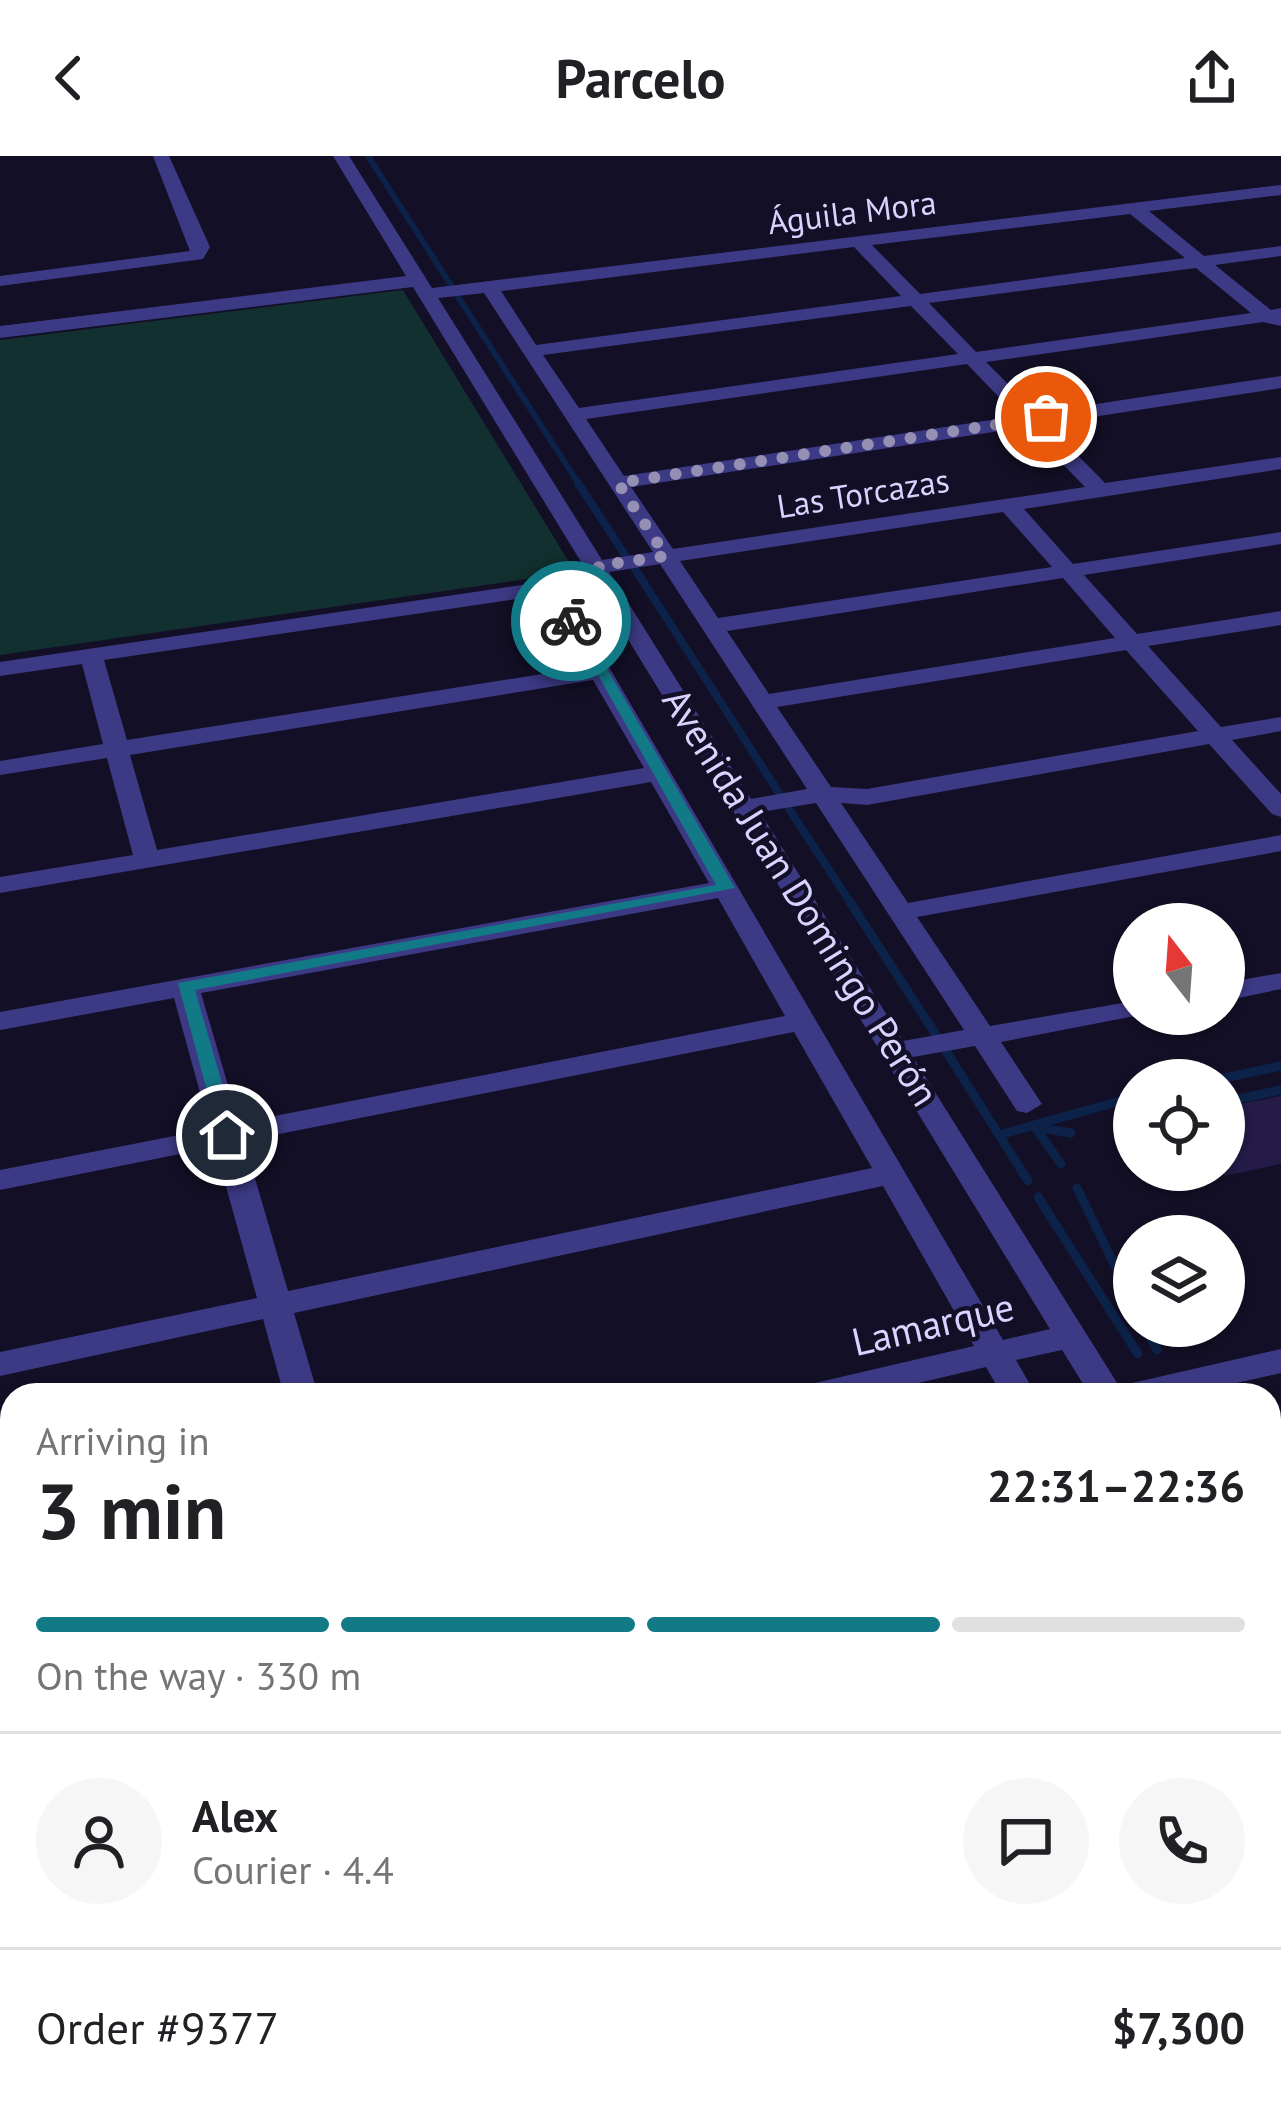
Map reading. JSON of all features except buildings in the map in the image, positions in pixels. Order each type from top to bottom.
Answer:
[{"type":"street","points":[[0,281],[197,255],[201,248],[161,156]]},
{"type":"street","name":"Avenida Juan Domingo Perón","points":[[341,156],[1099,1383]]},
{"type":"street","name":"Águila Mora","points":[[0,332],[426,287],[489,287],[1281,190]]},
{"type":"street","points":[[1134,208],[1276,319]]},
{"type":"street","points":[[859,242],[1100,490]]},
{"type":"street","points":[[532,351],[1281,250]]},
{"type":"street","points":[[489,287],[1027,1104]]},
{"type":"street","points":[[573,415],[971,357],[1276,319]]},
{"type":"street","points":[[618,483],[1281,382]]},
{"type":"street","name":"Las Torcazas","points":[[0,669],[551,586],[666,556],[1281,463]]},
{"type":"street","points":[[1008,504],[1281,809]]},
{"type":"street","points":[[712,626],[1281,538]]},
{"type":"street","points":[[551,586],[1012,1383]]},
{"type":"street","points":[[762,702],[1281,618]]},
{"type":"street","points":[[91,655],[147,860]]},
{"type":"street","points":[[0,768],[601,672]]},
{"type":"street","points":[[746,807],[823,794],[867,797],[1207,727],[1281,704]]},
{"type":"street","points":[[1207,727],[1281,724]]},
{"type":"street","points":[[0,885],[659,773]]},
{"type":"street","points":[[900,912],[1281,843]]},
{"type":"street","points":[[0,1021],[726,888]]},
{"type":"street","points":[[1245,988],[1281,981]]},
{"type":"street","points":[[185,987],[298,1383]]},
{"type":"street","points":[[896,1051],[1113,1014]]},
{"type":"street","points":[[0,1180],[803,1022]]},
{"type":"street","points":[[0,1364],[892,1174]]},
{"type":"street","name":"Lamarque","points":[[866,1383],[1070,1336]]},
{"type":"street","points":[[1183,1383],[1281,1361]]},
{"type":"green space","points":[[403,290],[575,572],[0,655],[0,340]]},
{"type":"waterway","points":[[368,156],[452,287]]},
{"type":"waterway","points":[[457,295],[580,486]]},
{"type":"waterway","points":[[578,483],[625,555]]},
{"type":"waterway","points":[[635,569],[779,793]]},
{"type":"waterway","points":[[789,809],[852,905]]},
{"type":"waterway","points":[[850,902],[936,1035]]},
{"type":"waterway","points":[[946,1051],[1028,1181]]},
{"type":"waterway","points":[[1245,1074],[1281,1066]]},
{"type":"waterway","points":[[1245,1098],[1281,1090]]},
{"type":"waterway","points":[[999,1135],[1113,1103]]},
{"type":"waterway","points":[[1061,1164],[1035,1127],[1071,1133]]},
{"type":"waterway","points":[[1077,1188],[1113,1262]]},
{"type":"waterway","points":[[1038,1197],[1138,1354]]},
{"type":"way so far","points":[[571,621],[551,586],[605,579],[598,566],[666,556],[618,483],[1046,417]]},
{"type":"route","points":[[227,1135],[185,987],[726,888],[571,621]]}]
